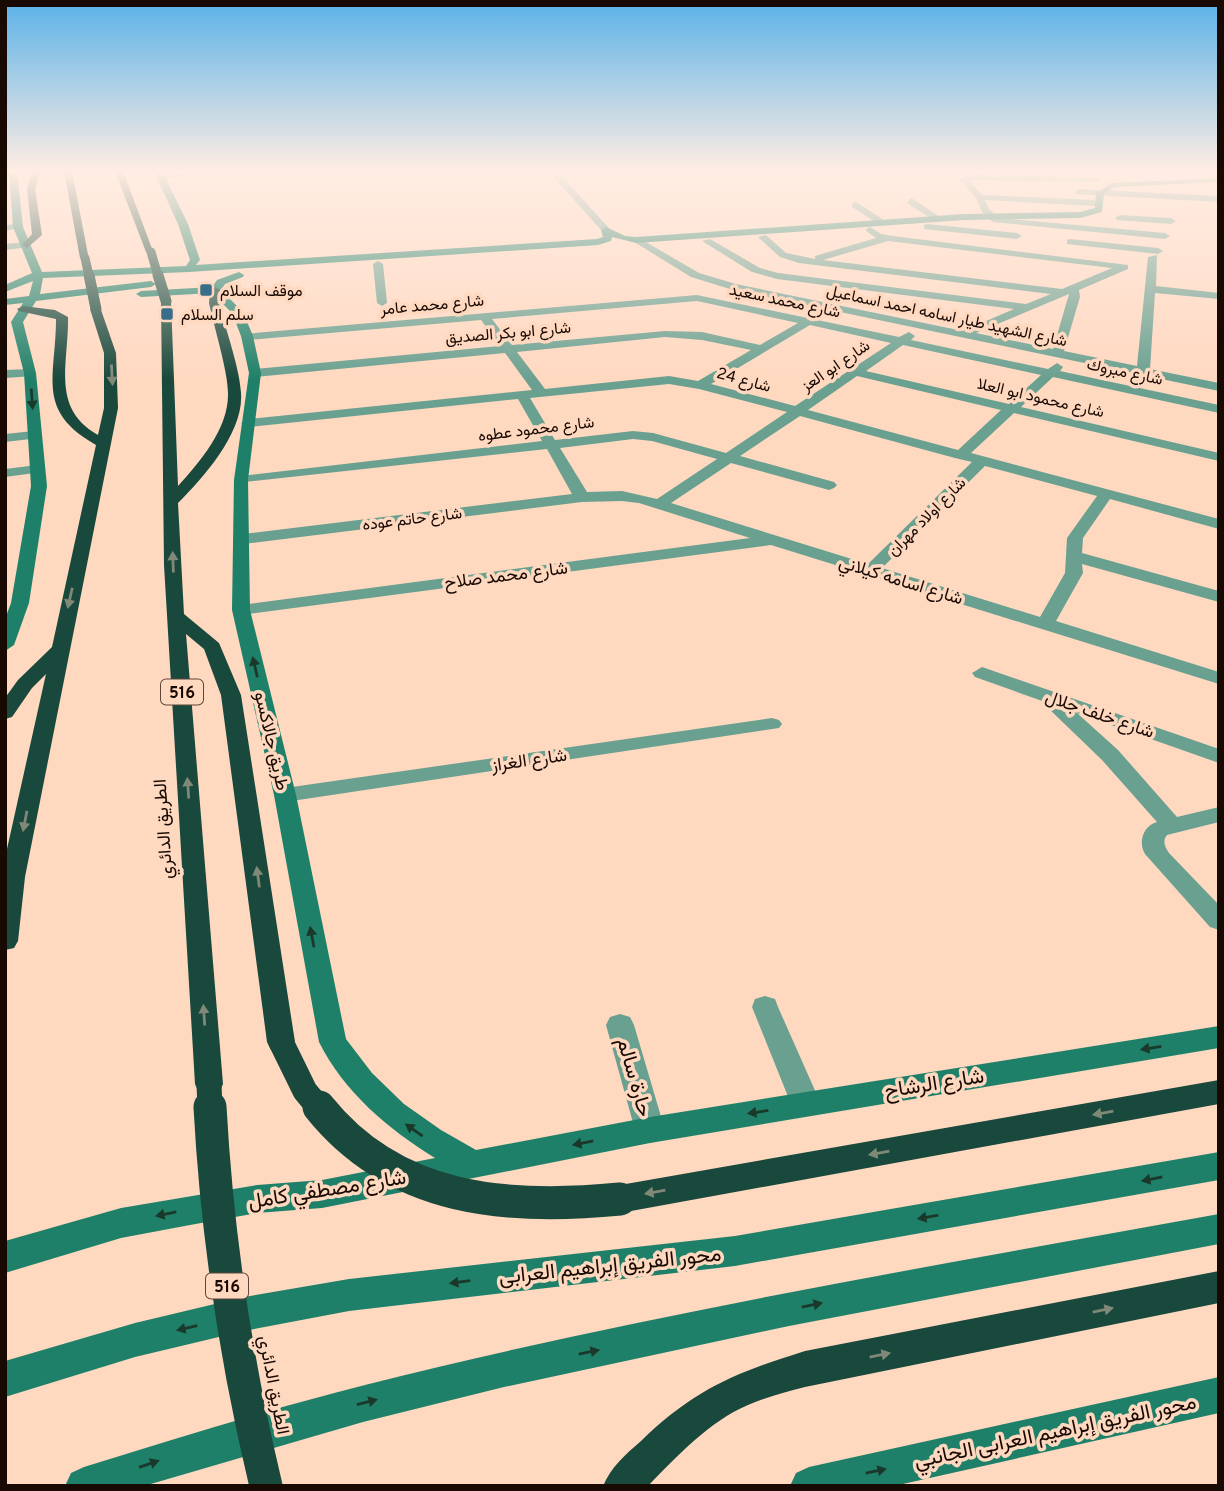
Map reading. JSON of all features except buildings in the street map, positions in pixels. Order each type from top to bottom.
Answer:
[{"type":"highway","points":[[27,245],[31,241]]},
{"type":"highway","points":[[5,940],[13,877],[111,408],[112,370],[82,241]]},
{"type":"highway","name":"الطريق الدائري","points":[[146,241],[166,301],[176,617],[220,1244],[240,1362],[266,1486]]},
{"type":"highway","points":[[172,501],[216,450],[234,406],[235,393],[214,303],[215,290]]},
{"type":"highway","points":[[56,313],[55,309],[66,303]]},
{"type":"highway","points":[[27,305],[56,313],[62,320],[62,411],[73,426],[104,444]]},
{"type":"highway","points":[[176,617],[212,647],[232,695],[281,1042],[291,1069],[305,1095],[325,1119],[368,1155],[411,1178],[446,1192],[514,1204],[550,1206],[620,1199],[1219,1092]]},
{"type":"highway","points":[[5,713],[25,684],[59,650]]},
{"type":"highway","points":[[622,1486],[657,1450],[720,1400],[762,1382],[805,1369],[1219,1287]]},
{"type":"street","points":[[5,645],[40,486],[30,373],[17,322],[37,289],[34,261],[23,241]]},
{"type":"street","points":[[187,241],[195,260],[189,269]]},
{"type":"street","points":[[5,289],[35,275],[189,269],[604,241]]},
{"type":"street","points":[[633,241],[713,241]]},
{"type":"street","points":[[27,305],[239,275],[658,241]]},
{"type":"street","points":[[707,241],[756,270],[777,276],[1023,307]]},
{"type":"street","points":[[767,241],[783,255],[808,261],[1060,292]]},
{"type":"street","points":[[808,261],[881,241]]},
{"type":"street","points":[[902,241],[1131,263]]},
{"type":"street","points":[[1059,241],[1156,254]]},
{"type":"street","points":[[1143,373],[1150,289],[1156,254],[1163,241]]},
{"type":"street","name":"شارع الشهيد طيار اسامه احمد اسماعيل","points":[[640,242],[681,268],[713,281],[914,314],[927,324],[965,334],[1219,387]]},
{"type":"street","points":[[5,247],[27,245]]},
{"type":"street","points":[[508,255],[538,246]]},
{"type":"street","points":[[939,255],[961,247]]},
{"type":"street","points":[[1007,264],[1032,254]]},
{"type":"street","points":[[965,334],[1023,307],[1156,254]]},
{"type":"street","points":[[894,271],[917,263]]},
{"type":"street","points":[[377,264],[382,303]]},
{"type":"street","points":[[969,280],[994,269]]},
{"type":"street","points":[[5,302],[27,305],[66,303],[163,291],[215,290],[221,282],[239,275]]},
{"type":"street","points":[[960,455],[1050,373],[1063,356],[1075,297],[1073,289]]},
{"type":"street","points":[[1150,289],[1219,296]]},
{"type":"street","name":"طريق جالاكسو","points":[[215,290],[237,312],[247,336],[255,373],[241,480],[241,610],[285,795],[332,1042],[365,1087],[400,1120],[434,1143],[473,1164]]},
{"type":"street","points":[[914,314],[942,296]]},
{"type":"street","name":"شارع محمد سعيد","points":[[620,304],[697,298],[902,341]]},
{"type":"street","points":[[620,304],[628,315]]},
{"type":"street","name":"شارع محمد عامر","points":[[247,336],[620,304]]},
{"type":"street","points":[[484,316],[505,348],[541,393]]},
{"type":"street","points":[[700,385],[809,321]]},
{"type":"street","name":"شارع ابو العز","points":[[658,505],[927,324]]},
{"type":"street","points":[[637,325],[646,336]]},
{"type":"street","name":"شارع ابو بكر الصديق","points":[[255,373],[646,336],[702,336],[762,349]]},
{"type":"street","name":"شارع مبروك","points":[[902,341],[1219,409]]},
{"type":"street","name":"شارع محمود ابو العلا","points":[[855,372],[1219,457]]},
{"type":"street","points":[[5,374],[30,373]]},
{"type":"street","name":"شارع 24","points":[[248,423],[652,380],[700,385],[1219,524]]},
{"type":"street","points":[[522,395],[582,497]]},
{"type":"street","points":[[5,438],[34,435]]},
{"type":"street","name":"شارع محمود عطوه","points":[[241,480],[643,435],[829,485]]},
{"type":"street","name":"شارع اولاد مهران","points":[[870,570],[981,461]]},
{"type":"street","points":[[5,473],[37,469]]},
{"type":"street","points":[[1045,624],[1072,580],[1076,565],[1075,538],[1106,494]]},
{"type":"street","name":"شارع اسامه كيلاني","points":[[582,497],[622,496],[658,505],[1219,678]]},
{"type":"street","name":"شارع حاتم عوده","points":[[243,539],[582,497]]},
{"type":"street","name":"شارع محمد صلاح","points":[[241,610],[772,541]]},
{"type":"street","points":[[1074,556],[1219,597]]},
{"type":"street","name":"شارع خلف جلال","points":[[982,673],[1219,756]]},
{"type":"street","points":[[1042,694],[1089,733],[1172,825]]},
{"type":"street","name":"شارع الغراز","points":[[285,795],[772,724]]},
{"type":"street","points":[[1219,814],[1159,829],[1153,837],[1153,848],[1219,921]]},
{"type":"street","points":[[765,1007],[806,1104]]},
{"type":"street","name":"حارة سالم","points":[[620,1025],[650,1130]]},
{"type":"street","name":"شارع الرشاح","points":[[650,1130],[1219,1037]]},
{"type":"street","name":"شارع مصطفي كامل","points":[[5,1257],[121,1223],[257,1199],[322,1194],[650,1130]]},
{"type":"street","name":"محور الفريق إبراهيم العرابى","points":[[5,1378],[149,1337],[244,1314],[336,1298],[735,1251],[1219,1166]]},
{"type":"street","points":[[84,1486],[299,1419],[427,1387],[758,1316],[1219,1229]]},
{"type":"street","name":"محور الفريق إبراهيم العرابى الجانبي","points":[[809,1486],[1219,1395]]},
{"type":"place","name":"موقف السلام","points":[[206,290]]},
{"type":"place","name":"سلم السلام","points":[[167,314]]}]
